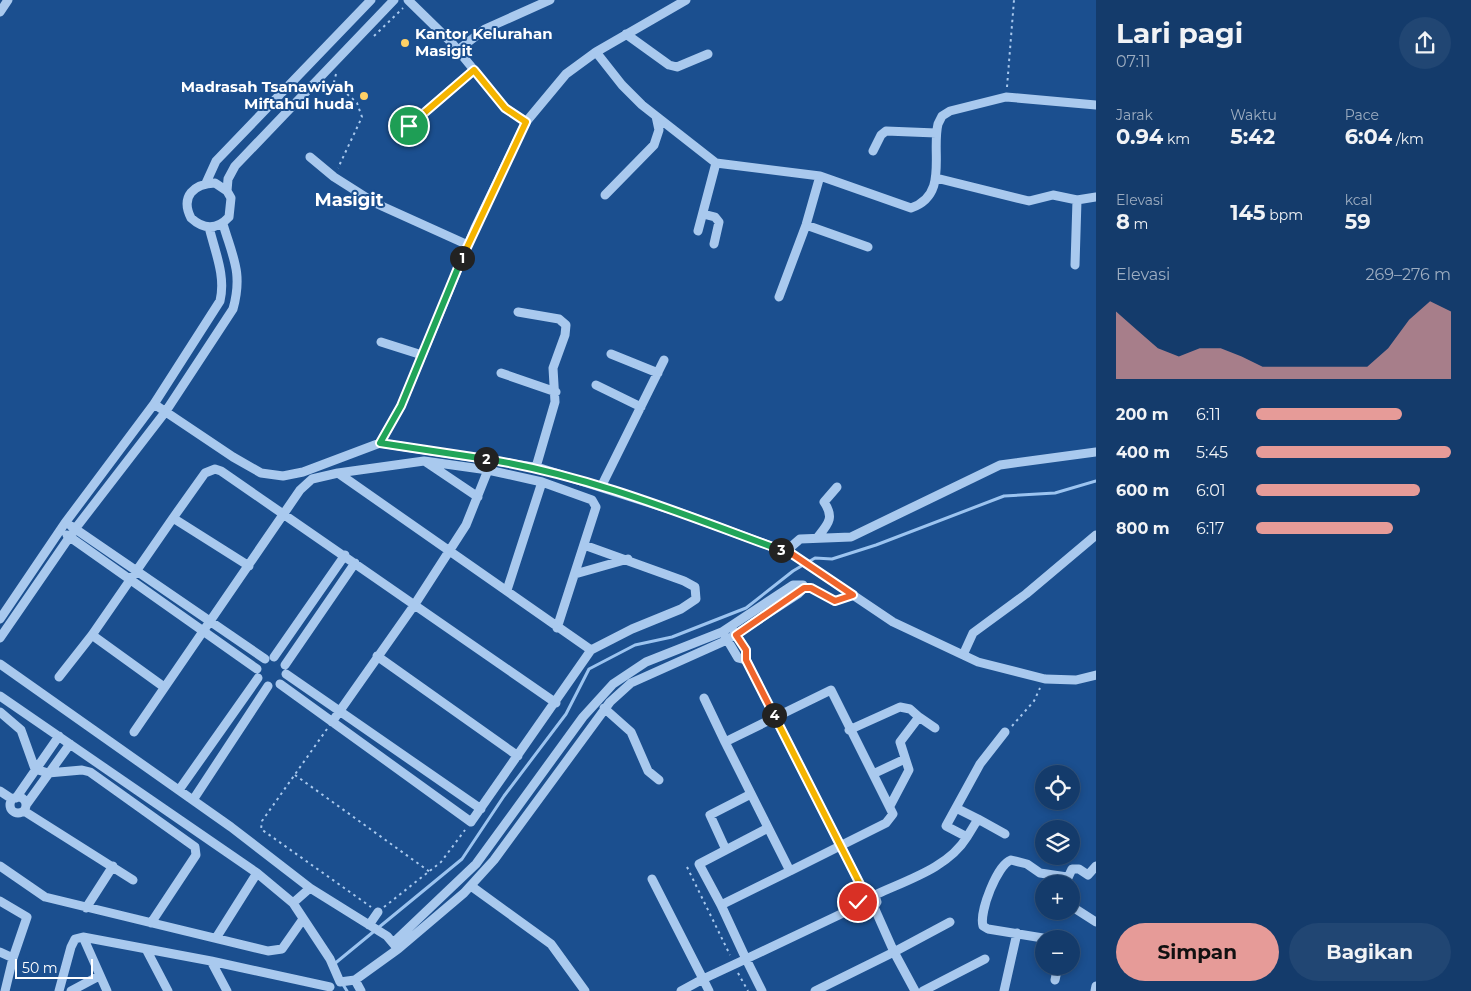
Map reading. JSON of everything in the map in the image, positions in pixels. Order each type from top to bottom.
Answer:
[{"type":"street","points":[[0,12],[8,0]]},
{"type":"street","points":[[206,183],[216,161],[371,0]]},
{"type":"street","points":[[226,191],[228,179],[235,166],[394,0]]},
{"type":"street","points":[[458,50],[485,29],[550,0]]},
{"type":"street","points":[[380,443],[401,406],[468,245],[526,122],[566,74],[596,52],[686,0]]},
{"type":"street","points":[[409,1],[458,50],[505,108],[526,122]]},
{"type":"street","points":[[626,34],[669,65],[678,67],[708,54]]},
{"type":"street","points":[[596,52],[622,85],[656,116],[716,163],[820,176],[911,208],[919,205],[929,196],[936,178],[936,133],[942,116],[950,111],[1006,97],[1096,105]]},
{"type":"street","points":[[409,126],[474,70]]},
{"type":"street","points":[[605,195],[654,145],[659,130],[656,116]]},
{"type":"street","points":[[873,152],[881,135],[886,131],[936,133]]},
{"type":"street","points":[[310,157],[334,177],[374,204],[468,245]]},
{"type":"street","points":[[698,231],[716,163]]},
{"type":"street","points":[[778,298],[806,225],[820,176]]},
{"type":"street","points":[[936,178],[1029,201],[1053,195],[1077,200],[1096,197]]},
{"type":"street","points":[[206,183],[215,183],[226,191],[231,198],[232,206],[229,218],[223,224],[209,227],[198,225],[188,212],[191,192],[197,186],[206,183]]},
{"type":"street","points":[[1075,265],[1077,200]]},
{"type":"street","points":[[703,214],[715,217],[718,222],[714,244]]},
{"type":"street","points":[[0,638],[73,533],[166,411],[233,309],[238,290],[238,273],[223,224]]},
{"type":"street","points":[[806,225],[868,247]]},
{"type":"street","points":[[0,618],[63,527],[154,404],[220,301],[223,290],[221,271],[209,227]]},
{"type":"street","points":[[518,312],[559,318],[566,325],[565,335],[553,368],[556,392],[555,402],[536,467]]},
{"type":"street","points":[[381,342],[422,355]]},
{"type":"street","points":[[611,354],[658,373]]},
{"type":"street","points":[[601,487],[664,360]]},
{"type":"street","points":[[502,373],[556,392]]},
{"type":"street","points":[[596,385],[641,407]]},
{"type":"street","points":[[154,404],[233,457],[261,473],[283,476],[303,472],[380,443],[536,467],[601,487],[788,553],[893,622],[978,662],[1045,679],[1076,680],[1096,675]]},
{"type":"street","points":[[788,553],[800,539],[851,537],[1000,465],[1096,452]]},
{"type":"street","points":[[424,460],[478,498]]},
{"type":"street","points":[[134,732],[164,687],[212,622],[300,490],[312,479],[338,473],[424,460],[488,470],[542,482],[592,500],[596,504],[596,512],[557,628]]},
{"type":"street","points":[[59,677],[138,572],[204,473],[214,469],[345,555],[556,703]]},
{"type":"street","points":[[332,722],[415,604],[466,525],[488,470]]},
{"type":"street","points":[[338,473],[591,650]]},
{"type":"street","points":[[507,590],[542,482]]},
{"type":"street","points":[[817,538],[830,521],[830,510],[824,502],[837,487]]},
{"type":"street","points":[[174,518],[249,566]]},
{"type":"street","points":[[63,527],[138,572],[269,658],[281,660],[285,669],[339,711],[480,809]]},
{"type":"street","points":[[73,533],[131,581],[204,631],[258,674],[268,686]]},
{"type":"street","points":[[963,655],[972,633],[1026,594],[1096,535]]},
{"type":"street","points":[[193,800],[268,686],[280,684],[471,822],[556,703],[591,650],[632,629],[680,609],[696,599],[695,587],[628,559],[584,545]]},
{"type":"street","points":[[179,790],[269,658],[345,555]]},
{"type":"street","points":[[575,574],[628,559]]},
{"type":"street","points":[[280,684],[285,669],[355,563]]},
{"type":"street","points":[[59,991],[71,947],[75,939],[83,937],[211,961],[331,989],[468,889],[494,860],[604,708],[631,682],[734,631],[793,585],[800,584],[804,588]]},
{"type":"street","points":[[734,631],[746,650],[746,660],[864,892]]},
{"type":"street","points":[[92,635],[164,687]]},
{"type":"street","points":[[724,636],[738,658],[746,660]]},
{"type":"street","points":[[393,943],[456,884],[486,851],[583,718],[613,684],[646,662],[724,636]]},
{"type":"street","points":[[378,656],[518,756]]},
{"type":"street","points":[[0,664],[193,800],[310,888],[372,926],[393,943]]},
{"type":"street","points":[[613,684],[620,692]]},
{"type":"street","points":[[721,905],[886,823],[893,814],[849,730],[831,690],[725,742]]},
{"type":"street","points":[[0,696],[257,872],[293,903],[345,980],[362,991]]},
{"type":"street","points":[[704,698],[790,871]]},
{"type":"street","points":[[849,730],[900,707],[910,709],[935,728]]},
{"type":"street","points":[[604,708],[631,732],[648,771],[659,780]]},
{"type":"street","points":[[0,712],[21,730],[35,769]]},
{"type":"street","points":[[890,806],[909,770],[900,742],[919,717]]},
{"type":"street","points":[[968,837],[946,826],[980,764],[1005,732]]},
{"type":"street","points":[[59,736],[14,799],[10,807],[11,810],[19,814],[25,808],[70,744]]},
{"type":"street","points":[[873,774],[904,759]]},
{"type":"street","points":[[35,769],[48,773],[82,770],[90,772],[195,848],[196,855],[151,923]]},
{"type":"street","points":[[0,791],[14,799],[24,800],[25,808],[132,880]]},
{"type":"street","points":[[726,850],[710,815],[751,794]]},
{"type":"street","points":[[956,808],[1006,834]]},
{"type":"street","points":[[875,896],[941,864],[953,856],[978,820]]},
{"type":"street","points":[[762,991],[721,905],[698,863],[768,828]]},
{"type":"street","points":[[1035,936],[988,929],[983,926],[981,919],[1000,868],[1005,862],[1017,861],[1047,875]]},
{"type":"street","points":[[0,866],[45,898],[278,951],[303,919]]},
{"type":"street","points":[[86,908],[113,866]]},
{"type":"street","points":[[1088,875],[1096,866]]},
{"type":"street","points":[[1069,875],[1072,869],[1076,868],[1096,880]]},
{"type":"street","points":[[216,938],[257,872]]},
{"type":"street","points":[[652,879],[709,991]]},
{"type":"street","points":[[456,884],[468,889],[552,944],[585,991]]},
{"type":"street","points":[[293,903],[310,888]]},
{"type":"street","points":[[864,892],[870,892],[875,896],[877,902],[874,907],[868,910],[860,905],[859,896],[864,892]]},
{"type":"street","points":[[0,901],[27,917],[13,958],[4,976],[5,991]]},
{"type":"street","points":[[682,991],[734,964],[860,905]]},
{"type":"street","points":[[874,907],[894,952],[915,991]]},
{"type":"street","points":[[372,926],[378,912]]},
{"type":"street","points":[[1080,912],[1096,922]]},
{"type":"street","points":[[815,991],[950,922]]},
{"type":"street","points":[[1004,991],[1018,933]]},
{"type":"street","points":[[83,937],[107,991]]},
{"type":"street","points":[[146,949],[168,991]]},
{"type":"street","points":[[0,952],[13,958]]},
{"type":"street","points":[[923,991],[985,959]]},
{"type":"street","points":[[211,961],[228,991]]},
{"type":"street","points":[[1055,980],[1056,975]]},
{"type":"street","points":[[71,991],[99,976]]},
{"type":"street","points":[[1095,991],[1096,986]]},
{"type":"path","points":[[1006,97],[1014,0]]},
{"type":"path","points":[[374,36],[409,1]]},
{"type":"path","points":[[334,177],[362,117],[357,103],[334,82],[338,71]]},
{"type":"path","points":[[804,588],[811,588],[835,601],[853,595]]},
{"type":"path","points":[[1005,732],[1018,722],[1034,701],[1045,679]]},
{"type":"path","points":[[332,722],[262,821],[261,829],[378,912],[441,862],[471,822]]},
{"type":"path","points":[[295,775],[430,872]]},
{"type":"path","points":[[687,867],[748,991]]},
{"type":"waterway","points":[[333,965],[462,859],[504,796],[566,714],[589,669],[635,645],[672,637],[746,608],[793,571],[815,558],[832,559],[876,545],[1004,496],[1055,493],[1096,481]]},
{"type":"waterway","points":[[342,983],[347,991]]},
{"type":"place","name":"Kantor Kelurahan Masigit","points":[[405,43]]},
{"type":"place","name":"Madrasah Tsanawiyah Miftahul huda","points":[[364,96]]},
{"type":"district","name":"Masigit","points":[[349,200]]},
{"type":"route","points":[[409,126],[474,70],[505,108],[526,122],[475,228],[401,406],[380,443],[540,468],[681,514],[792,554],[853,595],[835,601],[811,588],[804,588],[798,594],[736,635],[746,650],[746,660],[864,892],[859,896],[858,902]]}]
